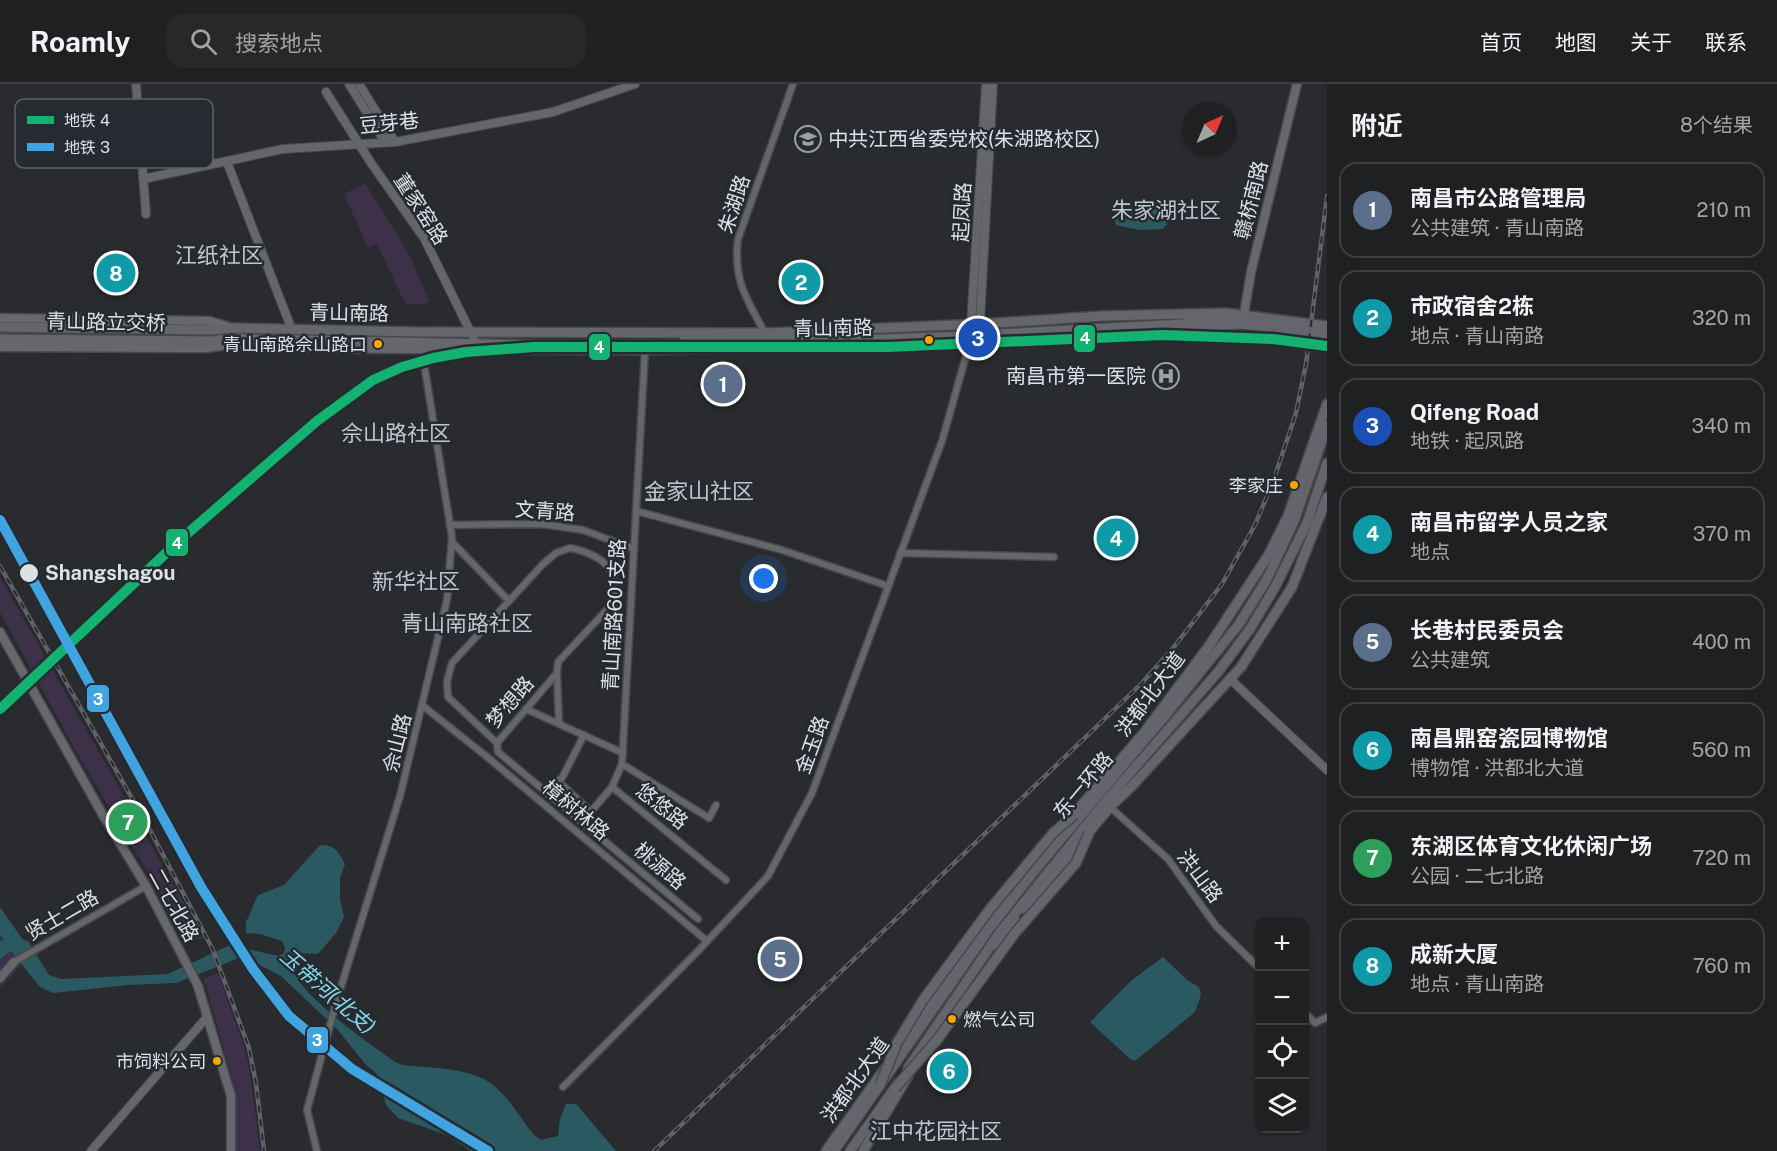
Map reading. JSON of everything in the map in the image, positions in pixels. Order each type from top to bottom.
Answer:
[{"type":"highway","name":"东一环路","points":[[834,1151],[1003,911],[1239,624],[1267,579],[1295,519],[1327,426]]},
{"type":"highway","name":"东一环路","points":[[850,1151],[1000,932],[1104,803],[1218,672],[1250,629],[1275,587],[1307,523],[1327,464]]},
{"type":"main road","name":"赣桥南路","points":[[1243,319],[1251,272],[1297,84]]},
{"type":"main road","name":"青山南路","points":[[210,330],[232,328],[292,330],[420,340],[476,341],[765,333],[975,333],[1101,316],[1226,313],[1243,319],[1327,334]]},
{"type":"main road","name":"青山南路","points":[[0,318],[210,321],[232,328]]},
{"type":"main road","name":"青山南路","points":[[0,347],[207,348],[231,344],[420,340],[645,350],[1243,319],[1327,326]]},
{"type":"main road","name":"青山路立交桥","points":[[0,327],[210,330]]},
{"type":"main road","points":[[210,330],[231,333],[420,340]]},
{"type":"main road","points":[[476,341],[723,345],[975,333]]},
{"type":"main road","points":[[211,341],[231,338],[420,340]]},
{"type":"main road","name":"青山路立交桥","points":[[0,339],[211,341]]},
{"type":"main road","name":"青山南路","points":[[211,341],[231,344]]},
{"type":"main road","name":"洪都北大道","points":[[826,1151],[909,1036],[988,919],[1143,734],[1216,636],[1268,556],[1288,516],[1327,404]]},
{"type":"main road","name":"洪都北大道","points":[[863,1151],[917,1061],[997,943],[1110,807],[1131,788],[1191,719],[1241,667],[1292,587],[1327,497]]},
{"type":"main road","name":"二七北路","points":[[0,632],[104,817],[146,886],[198,986],[231,1096],[231,1151]]},
{"type":"main road","points":[[880,1084],[897,1043],[923,999],[990,909],[1053,833],[1074,815]]},
{"type":"main road","points":[[895,1088],[937,1040],[1015,933],[1076,863],[1089,833]]},
{"type":"street","points":[[136,84],[137,99]]},
{"type":"street","points":[[349,84],[385,142]]},
{"type":"street","points":[[359,84],[395,142]]},
{"type":"street","name":"豆芽巷","points":[[213,165],[283,149],[395,142],[553,112],[635,84]]},
{"type":"street","name":"朱湖路","points":[[765,333],[740,286],[735,260],[738,239],[793,84]]},
{"type":"street","name":"起凤路","points":[[975,333],[986,84]]},
{"type":"street","name":"起凤路","points":[[975,333],[993,84]]},
{"type":"street","name":"董家窑路","points":[[326,92],[424,238],[476,341]]},
{"type":"street","points":[[227,162],[292,330]]},
{"type":"street","points":[[142,168],[146,214]]},
{"type":"street","name":"豆芽巷","points":[[143,179],[197,168]]},
{"type":"street","name":"金玉路","points":[[563,1088],[768,876],[812,793],[942,441],[975,333]]},
{"type":"street","name":"佘山路","points":[[317,1151],[307,1110],[329,1027],[389,837],[423,706],[447,600],[452,542],[420,340]]},
{"type":"street","name":"青山南路601支路","points":[[612,787],[622,764],[623,753],[645,350]]},
{"type":"street","points":[[636,511],[782,550],[888,586]]},
{"type":"street","name":"文青路","points":[[450,525],[541,524],[583,530],[634,549]]},
{"type":"street","points":[[452,542],[509,601]]},
{"type":"street","name":"梦想路","points":[[570,548],[582,550],[600,559],[613,574],[615,601],[558,662],[557,673],[497,743],[448,697],[447,681],[452,663],[543,564],[556,553],[570,548]]},
{"type":"street","points":[[900,553],[1054,557]]},
{"type":"street","points":[[557,673],[559,723]]},
{"type":"street","points":[[1230,679],[1327,770]]},
{"type":"street","name":"樟树林路","points":[[423,706],[707,941]]},
{"type":"street","points":[[526,709],[623,753]]},
{"type":"street","points":[[544,791],[562,777],[584,735]]},
{"type":"street","points":[[486,756],[497,743]]},
{"type":"street","name":"桃源路","points":[[497,743],[498,752],[698,919]]},
{"type":"street","points":[[622,764],[709,818],[716,805]]},
{"type":"street","points":[[558,781],[591,812]]},
{"type":"street","name":"悠悠路","points":[[582,822],[612,787],[726,880]]},
{"type":"street","name":"洪山路","points":[[1110,807],[1168,859],[1216,926],[1255,964]]},
{"type":"street","name":"贤士二路","points":[[0,978],[14,962],[146,886]]},
{"type":"street","points":[[1309,1016],[1315,1023],[1327,1017]]},
{"type":"street","points":[[93,1151],[208,1019]]},
{"type":"shaded area","points":[[365,183],[409,254],[430,303],[406,305],[377,244],[368,248],[344,194]]},
{"type":"shaded area","points":[[0,577],[204,939],[183,939],[159,891],[77,753],[0,612]]},
{"type":"shaded area","points":[[0,928],[23,963],[0,988]]},
{"type":"shaded area","points":[[218,973],[250,1071],[260,1151],[236,1151],[234,1086],[204,979]]},
{"type":"water","points":[[1155,206],[1163,214],[1167,224],[1163,229],[1139,230],[1116,225],[1114,219],[1121,211],[1132,207]]},
{"type":"water","points":[[320,845],[336,850],[345,864],[340,878],[340,899],[344,917],[336,933],[318,954],[296,953],[292,964],[298,979],[311,995],[349,1028],[395,1062],[402,1065],[469,1073],[489,1082],[502,1093],[534,1135],[541,1140],[558,1136],[560,1119],[566,1104],[576,1104],[616,1151],[471,1151],[447,1135],[398,1118],[386,1105],[377,1074],[366,1065],[337,1029],[281,976],[252,961],[239,958],[176,983],[128,985],[53,993],[40,987],[11,951],[0,959],[0,941],[4,940],[0,935],[0,907],[23,940],[28,941],[49,975],[61,979],[168,974],[230,945],[278,956],[284,953],[285,948],[282,941],[260,934],[246,933],[246,922],[258,895],[284,885]]},
{"type":"water","points":[[1163,957],[1187,980],[1199,987],[1201,995],[1195,1012],[1135,1061],[1090,1022],[1132,980]]},
{"type":"railway","points":[[654,1151],[1141,684],[1174,647],[1222,584],[1255,525],[1273,482],[1296,413],[1306,364],[1327,196]]},
{"type":"railway","points":[[0,566],[150,830],[213,950],[249,1048],[256,1083],[264,1151]]},
{"type":"metro line","name":"4","points":[[0,709],[180,540],[317,421],[373,380],[402,367],[433,358],[466,352],[534,347],[888,347],[1163,335],[1273,339],[1327,346]]},
{"type":"metro line","name":"3","points":[[0,520],[201,887],[253,969],[289,1016],[352,1069],[488,1151]]},
{"type":"place","name":"中共江西省委党校(朱湖路校区)","points":[[808,139]]},
{"type":"place","name":"成新大厦","points":[[116,273]]},
{"type":"place","name":"市政宿舍2栋","points":[[801,282]]},
{"type":"place","name":"Qifeng Road","points":[[978,338]]},
{"type":"place","name":"青山南路佘山路口","points":[[378,344]]},
{"type":"place","name":"南昌市第一医院","points":[[1166,376]]},
{"type":"place","name":"南昌市公路管理局","points":[[723,384]]},
{"type":"place","name":"李家庄","points":[[1294,485]]},
{"type":"place","name":"南昌市留学人员之家","points":[[1116,538]]},
{"type":"place","name":"Shangshagou","points":[[29,573]]},
{"type":"place","name":"东湖区体育文化休闲广场","points":[[128,822]]},
{"type":"place","name":"长巷村民委员会","points":[[780,959]]},
{"type":"place","name":"燃气公司","points":[[952,1019]]},
{"type":"place","name":"市饲料公司","points":[[217,1061]]},
{"type":"place","name":"南昌鼎窑瓷园博物馆","points":[[949,1071]]},
{"type":"district","name":"朱家湖社区","points":[[1166,210]]},
{"type":"district","name":"江纸社区","points":[[219,255]]},
{"type":"district","name":"佘山路社区","points":[[396,433]]},
{"type":"district","name":"金家山社区","points":[[699,491]]},
{"type":"district","name":"新华社区","points":[[416,581]]},
{"type":"district","name":"青山南路社区","points":[[467,623]]},
{"type":"district","name":"江中花园社区","points":[[936,1131]]},
{"type":"water label","name":"玉带河(北支)","points":[[328,991]]}]
